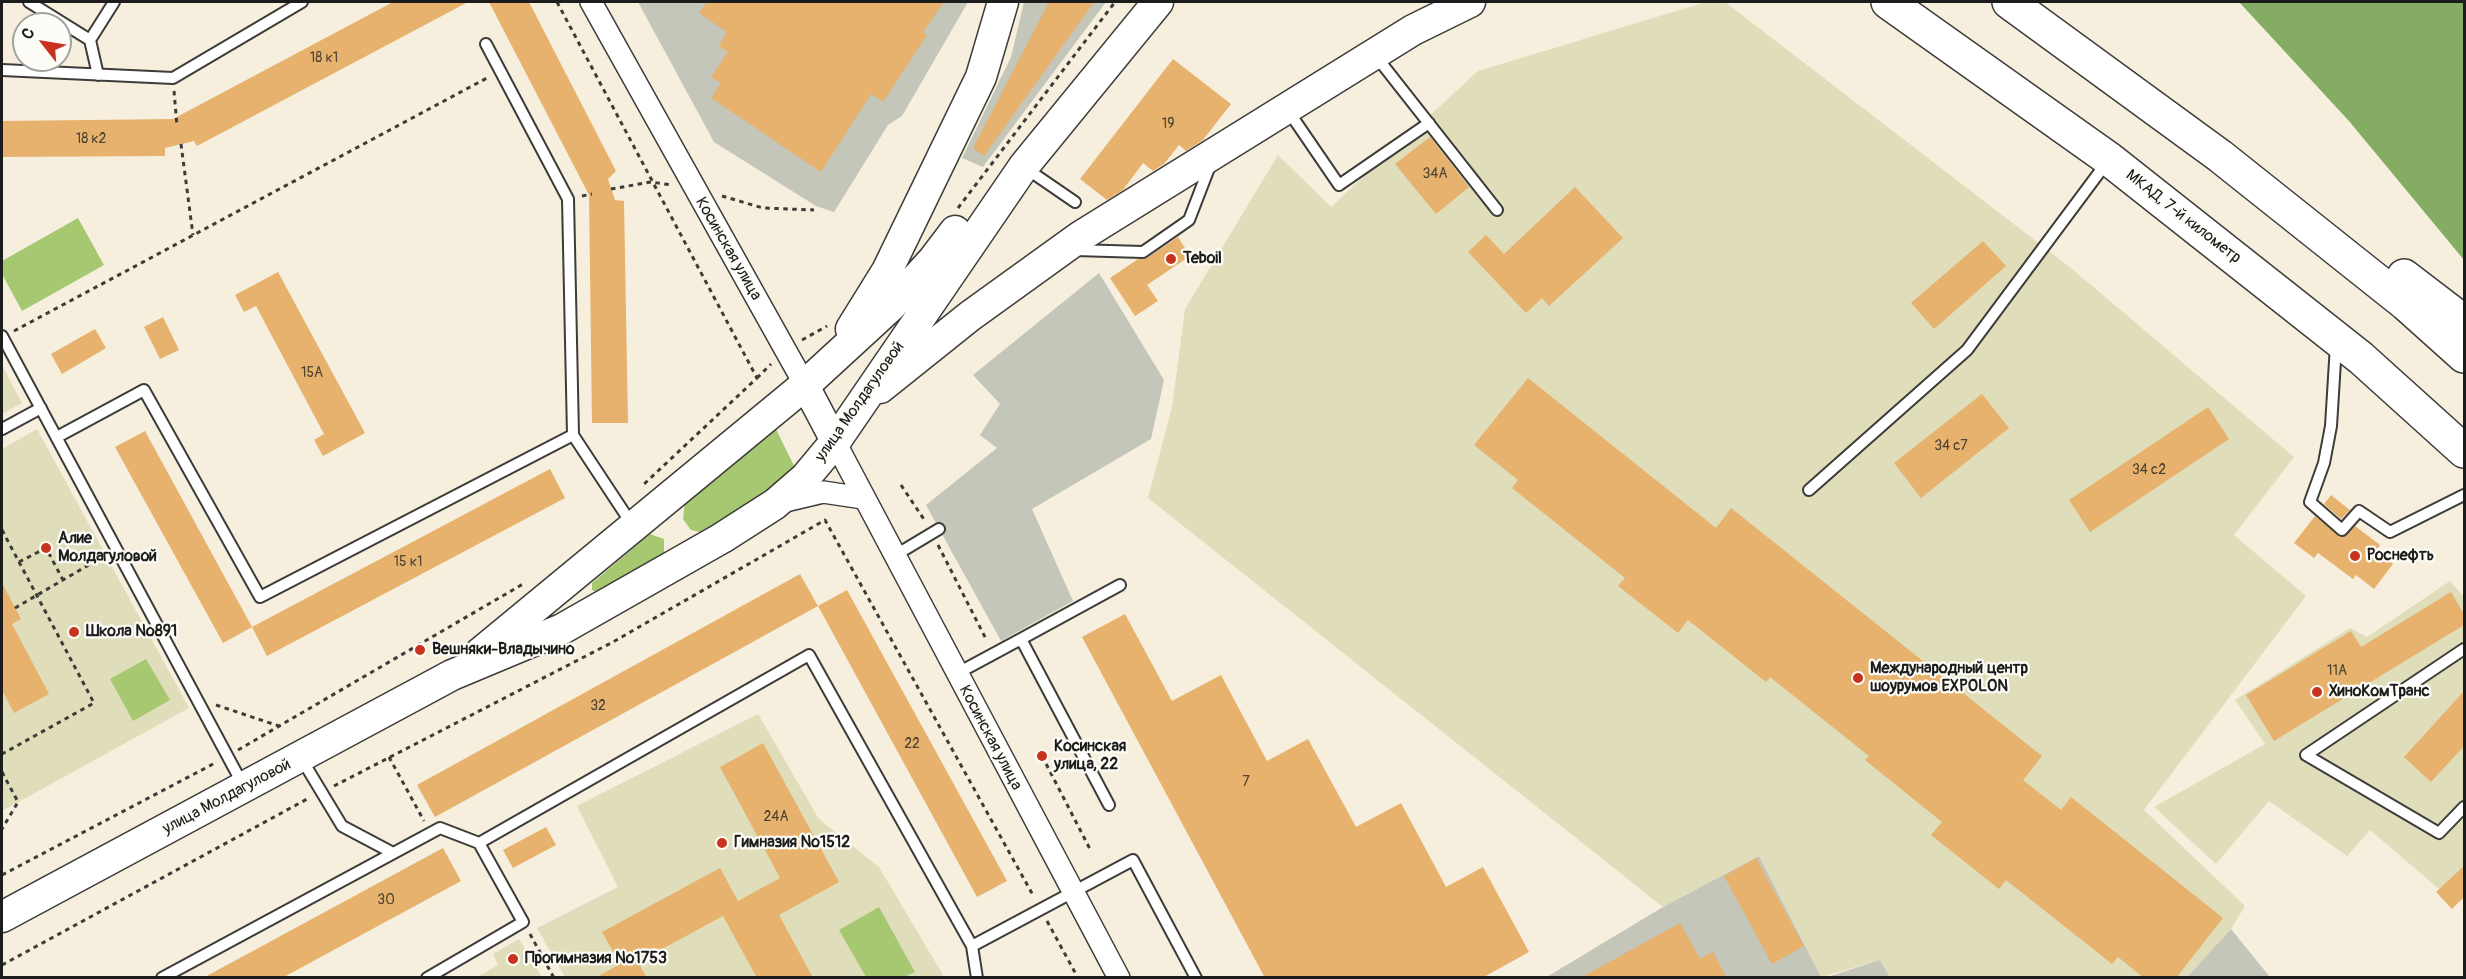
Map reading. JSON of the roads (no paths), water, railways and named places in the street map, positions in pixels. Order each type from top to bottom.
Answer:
[{"type":"highway","name":"МКАД, 7-й километр","points":[[1888,2],[2109,159],[2336,339],[2464,451]]},
{"type":"highway","points":[[2009,2],[2220,156],[2406,304],[2464,356]]},
{"type":"highway","points":[[2220,156],[2345,232],[2464,322]]},
{"type":"main road","points":[[832,360],[887,271],[914,218],[981,76],[1003,2]]},
{"type":"main road","name":"улица Молдагуловой","points":[[452,675],[567,583],[805,384],[891,306],[933,260],[1132,2]]},
{"type":"main road","name":"улица Молдагуловой","points":[[2,917],[452,675],[562,628],[722,538],[775,504],[805,478],[835,442],[1024,166],[1158,2]]},
{"type":"main road","points":[[859,404],[970,316],[1063,249],[1375,54],[1470,2]]},
{"type":"main road","points":[[1876,2],[1924,27]]},
{"type":"street","name":"Косинская улица","points":[[591,2],[692,188],[805,384],[893,556],[1119,978]]},
{"type":"street","points":[[775,504],[823,492],[863,498]]},
{"type":"street","points":[[567,583],[564,590],[568,605],[575,611],[586,615]]},
{"type":"lane","points":[[29,2],[90,40]]},
{"type":"lane","points":[[98,75],[90,40],[114,2]]},
{"type":"lane","points":[[2,70],[173,78],[302,2]]},
{"type":"lane","points":[[486,44],[568,199],[573,435],[634,527]]},
{"type":"lane","points":[[1375,54],[1497,210]]},
{"type":"lane","points":[[1287,109],[1339,184],[1429,123]]},
{"type":"lane","points":[[1063,249],[1143,252],[1190,220],[1214,154]]},
{"type":"lane","points":[[1809,490],[1967,350],[2109,159]]},
{"type":"lane","points":[[1024,166],[1075,202]]},
{"type":"lane","points":[[2,337],[118,548],[245,788]]},
{"type":"lane","points":[[2336,339],[2336,375],[2331,426],[2324,463],[2310,502],[2342,530],[2359,511],[2390,532],[2464,495]]},
{"type":"lane","points":[[57,437],[144,390],[260,597],[573,435]]},
{"type":"lane","points":[[2,429],[41,408]]},
{"type":"lane","points":[[893,556],[935,531]]},
{"type":"lane","points":[[956,675],[1120,585]]},
{"type":"lane","points":[[1021,639],[1109,806]]},
{"type":"lane","points":[[2464,649],[2306,755],[2439,833],[2464,807]]},
{"type":"lane","points":[[479,843],[809,655],[972,945],[977,978]]},
{"type":"lane","points":[[301,757],[342,826],[393,853]]},
{"type":"lane","points":[[162,978],[440,828],[479,843],[523,922],[427,978]]},
{"type":"lane","points":[[972,945],[1133,860],[1196,978]]},
{"type":"place","name":"Teboil","points":[[1171,259]]},
{"type":"place","name":"Алие Молдагуловой","points":[[46,548]]},
{"type":"place","name":"Роснефть","points":[[2355,556]]},
{"type":"place","name":"Школа №891","points":[[74,632]]},
{"type":"place","name":"Вешняки-Владычино","points":[[420,650]]},
{"type":"place","name":"Международный центр шоурумов EXPOLON","points":[[1858,678]]},
{"type":"place","name":"ХиноКомТранс","points":[[2317,692]]},
{"type":"place","name":"Косинская улица, 22","points":[[1042,756]]},
{"type":"place","name":"Гимназия №1512","points":[[722,843]]},
{"type":"place","name":"Прогимназия №1753","points":[[513,959]]}]
